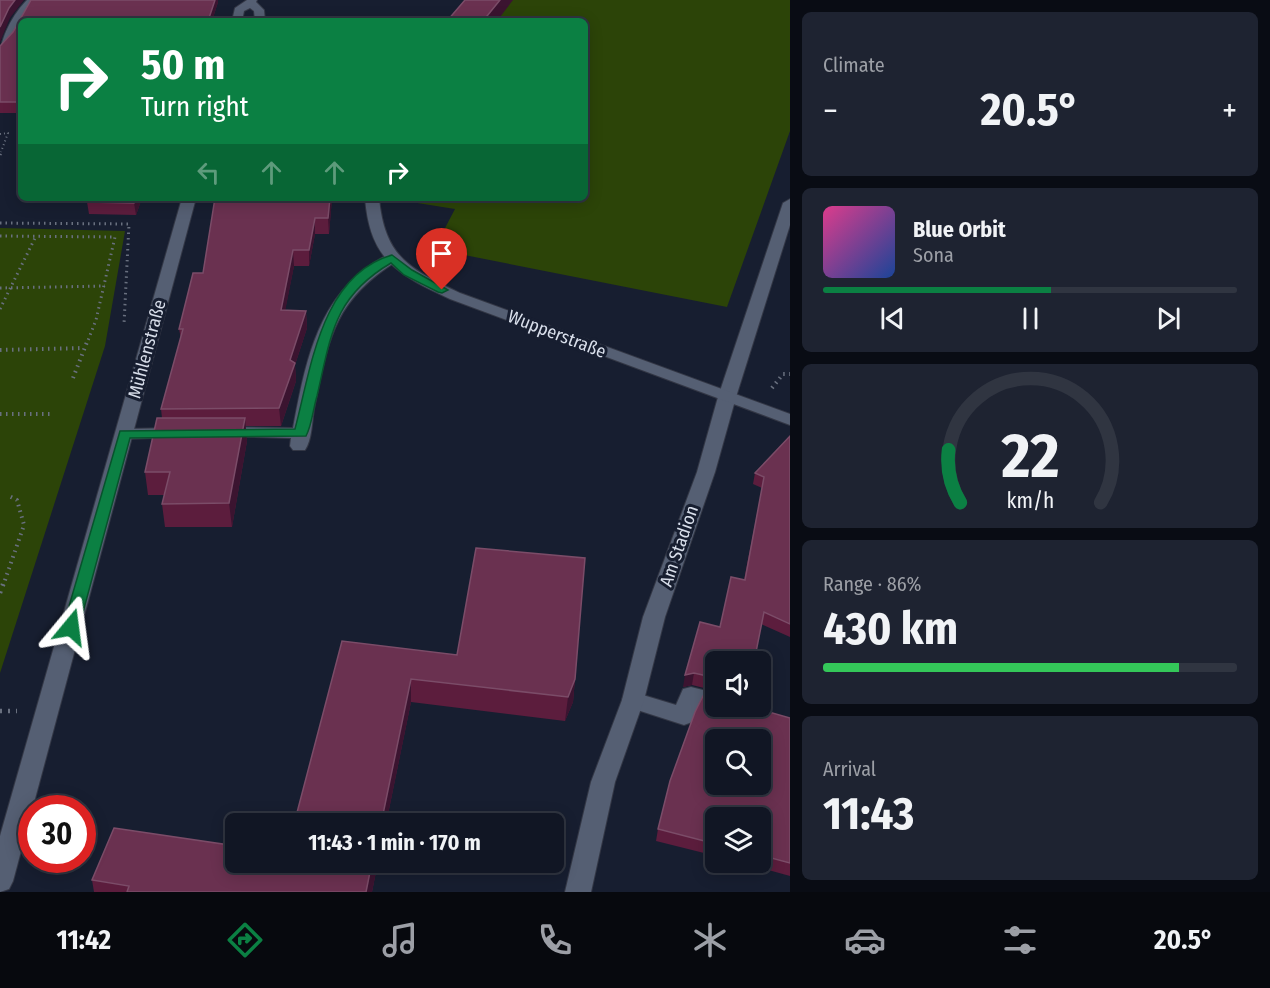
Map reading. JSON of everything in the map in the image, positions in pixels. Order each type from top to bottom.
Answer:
[{"type":"street","points":[[20,18],[33,0]]},
{"type":"street","points":[[238,18],[239,10],[252,2],[259,10],[258,18]]},
{"type":"street","points":[[0,54],[18,21]]},
{"type":"street","name":"Mühlenstraße","points":[[0,882],[188,201]]},
{"type":"street","name":"Wupperstraße","points":[[372,201],[372,219],[384,249],[408,272],[455,296],[790,420]]},
{"type":"street","name":"Am Stadion","points":[[578,892],[603,782],[633,700],[654,617],[706,472],[727,397],[790,203]]},
{"type":"street","points":[[124,434],[200,433],[300,440],[328,324],[338,304],[366,273],[392,258]]},
{"type":"street","points":[[633,700],[684,716],[691,695],[705,698]]},
{"type":"path","points":[[0,134],[8,134],[0,155]]},
{"type":"path","points":[[0,223],[129,224],[123,336],[151,335]]},
{"type":"path","points":[[0,236],[115,237],[96,320],[73,378]]},
{"type":"path","points":[[0,309],[36,236]]},
{"type":"path","points":[[0,288],[105,286]]},
{"type":"path","points":[[0,350],[84,348]]},
{"type":"path","points":[[0,414],[51,414]]},
{"type":"path","points":[[0,593],[24,525],[17,500],[9,496]]},
{"type":"green space","points":[[475,0],[790,0],[790,131],[727,307],[434,249],[455,209],[411,201],[588,201],[588,18],[459,18]]},
{"type":"green space","points":[[0,228],[125,231],[105,346],[0,673]]},
{"type":"building","points":[[0,0],[15,0],[0,27]]},
{"type":"building","points":[[31,0],[215,0],[209,18],[21,18]]},
{"type":"building","points":[[465,0],[500,0],[485,18],[450,18]]},
{"type":"building","points":[[18,23],[18,102],[0,102],[0,46]]},
{"type":"building","points":[[88,201],[135,201],[134,203]]},
{"type":"building","points":[[215,201],[330,201],[328,218],[315,218],[309,250],[293,250],[281,310],[306,311],[290,360],[295,363],[279,408],[161,409],[183,329],[179,329],[193,273],[203,273]]},
{"type":"building","points":[[157,418],[245,418],[229,503],[162,504],[170,472],[145,472]]},
{"type":"building","points":[[790,436],[790,624],[764,612],[756,651],[705,651],[705,676],[694,673],[685,675],[700,622],[720,627],[731,577],[745,580],[764,477],[755,473]]},
{"type":"building","points":[[476,548],[585,558],[575,679],[568,697],[411,679],[383,813],[297,813],[342,641],[457,655]]},
{"type":"building","points":[[703,696],[705,696],[705,717],[771,717],[771,713],[790,718],[790,863],[771,858],[771,807],[705,807],[705,841],[658,829],[670,781]]},
{"type":"building","points":[[114,828],[225,844],[225,873],[370,873],[366,892],[127,892],[129,886],[92,880]]},
{"type":"route","points":[[71,627],[124,434],[301,433],[328,324],[338,304],[366,273],[392,258],[408,272],[442,290]]}]
